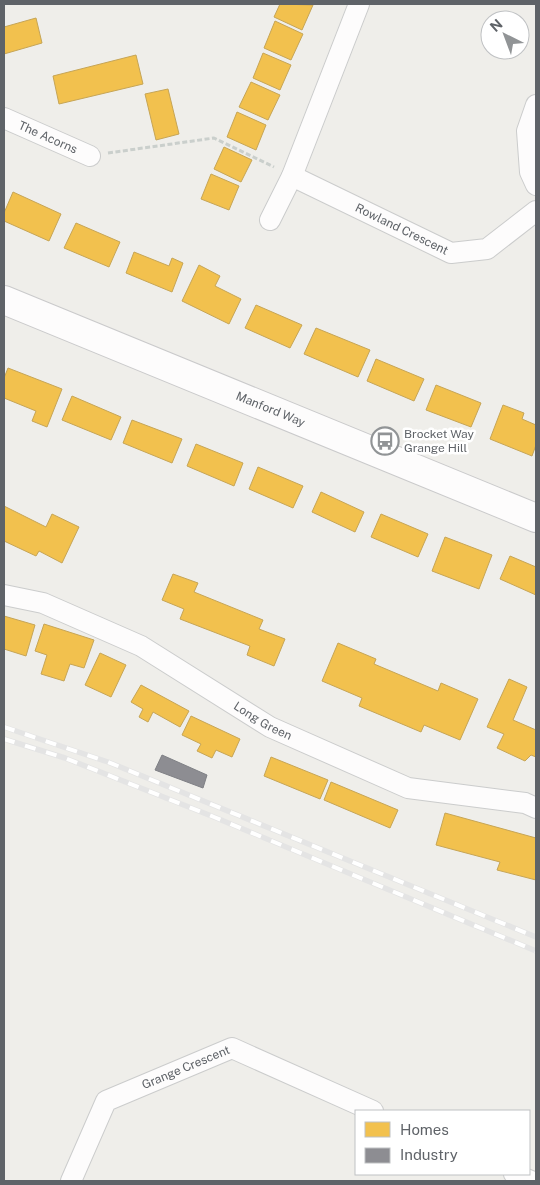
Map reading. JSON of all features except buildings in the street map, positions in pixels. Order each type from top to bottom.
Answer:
[{"type":"street","points":[[270,220],[292,176],[359,4]]},
{"type":"street","points":[[536,105],[527,131],[530,172],[536,186]]},
{"type":"street","name":"The Acorns","points":[[4,118],[90,156]]},
{"type":"street","name":"Rowland Crescent","points":[[292,176],[451,253],[487,249],[536,211]]},
{"type":"street","name":"Manford Way","points":[[4,300],[536,518]]},
{"type":"street","name":"Long Green","points":[[4,595],[43,603],[141,646],[270,727],[408,788],[525,803],[536,808]]},
{"type":"street","name":"Grange Crescent","points":[[71,1181],[106,1101],[232,1048],[372,1110]]},
{"type":"street","points":[[516,1175],[530,1181]]},
{"type":"path","points":[[90,156],[214,138],[292,176]]},
{"type":"railway","points":[[4,727],[108,762],[536,937]]},
{"type":"railway","points":[[4,739],[65,758],[214,817],[536,951]]},
{"type":"place","name":"Brocket Way Grange Hill","points":[[385,441]]}]
